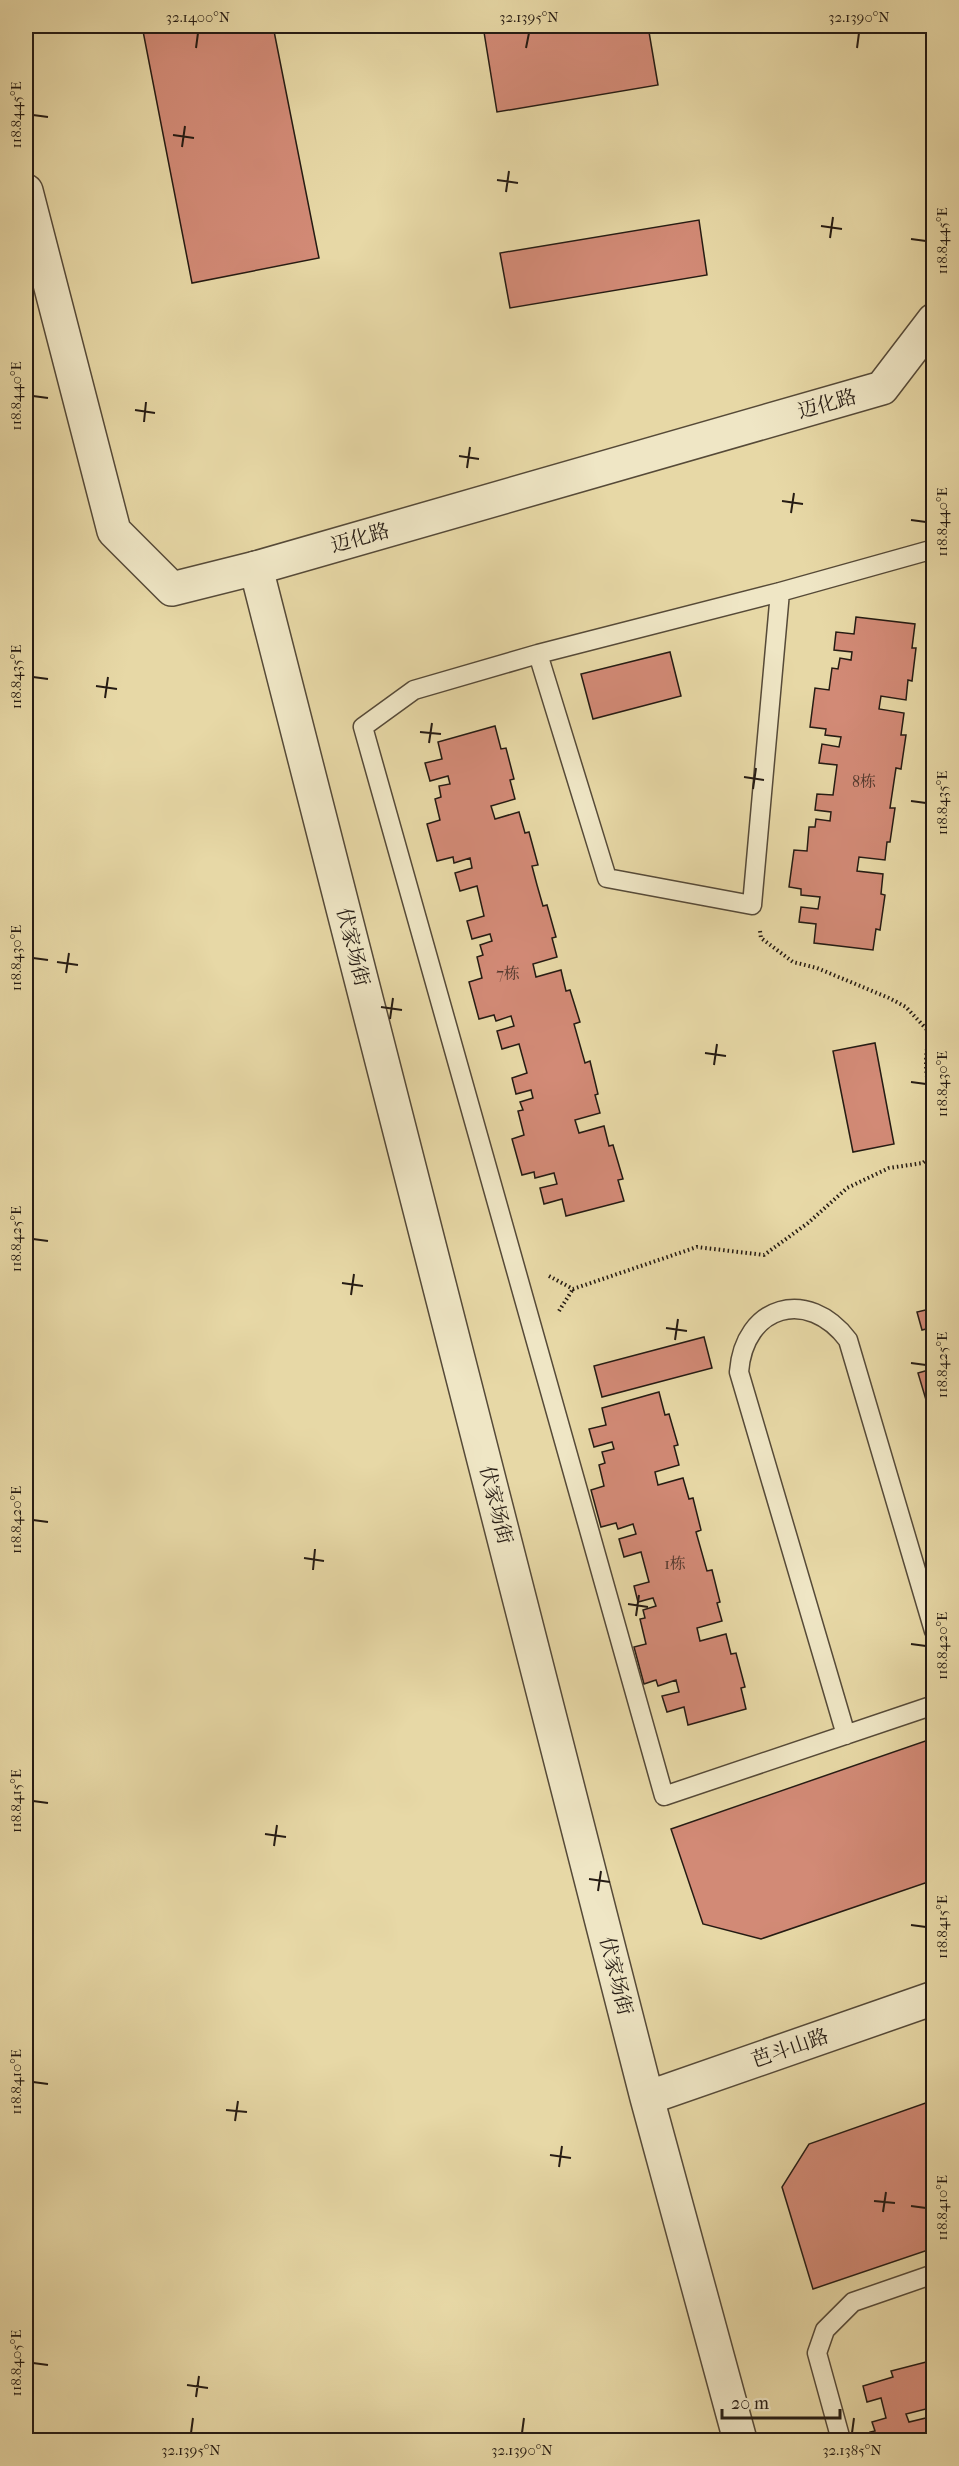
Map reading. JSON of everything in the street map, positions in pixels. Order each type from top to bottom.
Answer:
[{"type":"street","name":"迈化路","points":[[26,191],[114,531],[172,589],[256,568],[882,388],[933,320]]},
{"type":"street","name":"伏家场街","points":[[256,568],[647,2098],[740,2440]]},
{"type":"street","name":"芭斗山路","points":[[647,2098],[933,1998]]},
{"type":"lane","points":[[933,549],[780,592],[538,654],[414,690],[363,727],[664,1796],[933,1705]]},
{"type":"lane","points":[[538,654],[607,878],[752,905],[780,592]]},
{"type":"lane","points":[[846,1735],[740,1372],[741,1354],[748,1337],[759,1323],[774,1314],[799,1310],[824,1316],[838,1326],[848,1340],[933,1631]]},
{"type":"lane","points":[[841,2440],[818,2353],[825,2330],[852,2301],[933,2274]]},
{"type":"path","points":[[752,905],[762,938],[793,962],[817,968],[889,998],[906,1007],[930,1033]]},
{"type":"path","points":[[933,1023],[925,1060],[927,1088],[933,1109]]},
{"type":"path","points":[[511,1255],[573,1289],[697,1246],[764,1256],[808,1223],[847,1188],[889,1168],[923,1163],[933,1153]]},
{"type":"building","points":[[142,26],[273,26],[319,258],[192,283]]},
{"type":"building","points":[[483,26],[648,26],[658,85],[497,112]]},
{"type":"building","points":[[699,220],[707,275],[510,308],[500,253]]},
{"type":"building","points":[[856,617],[915,624],[912,648],[916,648],[912,681],[908,680],[906,700],[881,696],[879,709],[904,713],[901,735],[906,735],[901,769],[896,768],[890,808],[895,808],[890,842],[887,842],[885,860],[859,857],[857,871],[883,874],[881,894],[885,895],[880,930],[876,929],[873,950],[814,943],[816,924],[799,922],[801,907],[818,909],[820,897],[801,895],[801,889],[789,887],[794,850],[807,851],[809,827],[815,827],[816,819],[830,821],[831,812],[815,810],[817,794],[833,795],[837,765],[819,763],[822,744],[839,747],[841,737],[825,735],[826,729],[810,727],[815,688],[829,690],[832,668],[838,669],[840,658],[851,660],[852,652],[834,650],[836,632],[854,634]]},
{"type":"building","points":[[670,652],[681,696],[593,719],[581,674]]},
{"type":"building","points":[[495,726],[501,749],[506,748],[514,779],[510,780],[515,799],[491,806],[495,819],[519,812],[525,833],[529,832],[538,865],[532,866],[543,906],[547,905],[556,937],[552,938],[557,957],[533,964],[536,977],[561,970],[566,991],[570,990],[580,1022],[574,1024],[585,1063],[590,1061],[598,1094],[595,1095],[600,1113],[575,1120],[579,1133],[604,1126],[609,1146],[613,1145],[623,1179],[618,1180],[624,1201],[566,1216],[562,1199],[544,1204],[540,1188],[557,1184],[554,1173],[535,1178],[534,1172],[522,1175],[512,1139],[524,1135],[518,1111],[523,1110],[520,1102],[533,1098],[531,1090],[516,1094],[512,1078],[527,1073],[519,1044],[502,1049],[497,1031],[514,1026],[511,1016],[496,1021],[494,1015],[479,1019],[469,982],[482,978],[477,957],[483,955],[480,945],[492,941],[490,934],[472,939],[467,921],[484,916],[477,886],[460,891],[455,873],[472,868],[470,858],[454,863],[453,857],[437,861],[427,824],[440,820],[435,799],[441,797],[439,786],[450,784],[448,776],[430,781],[425,763],[442,759],[438,742]]},
{"type":"building","points":[[875,1043],[894,1144],[853,1152],[833,1051]]},
{"type":"building","points":[[934,1308],[934,1327],[922,1330],[917,1312]]},
{"type":"building","points":[[934,1335],[934,1409],[929,1410],[918,1373],[932,1369],[926,1347],[933,1346],[930,1336]]},
{"type":"building","points":[[704,1337],[712,1368],[602,1397],[594,1366]]},
{"type":"building","points":[[659,1392],[665,1415],[669,1414],[678,1445],[674,1446],[679,1465],[655,1472],[658,1485],[683,1478],[689,1499],[693,1498],[701,1530],[696,1532],[707,1571],[712,1570],[720,1602],[717,1603],[722,1621],[697,1628],[700,1641],[726,1634],[731,1654],[736,1653],[745,1687],[741,1688],[746,1709],[688,1725],[684,1707],[667,1712],[662,1696],[679,1692],[676,1680],[658,1686],[656,1680],[644,1684],[634,1647],[646,1644],[640,1619],[645,1618],[643,1610],[656,1606],[653,1598],[638,1602],[634,1586],[649,1582],[641,1552],[624,1557],[619,1539],[636,1534],[633,1524],[618,1529],[616,1523],[601,1527],[591,1490],[604,1486],[599,1465],[605,1463],[602,1452],[614,1449],[612,1442],[594,1447],[589,1429],[606,1425],[602,1408]]},
{"type":"building","points":[[934,1738],[934,1880],[761,1939],[703,1924],[671,1829]]},
{"type":"building","points":[[934,2100],[934,2248],[813,2289],[782,2187],[809,2144]]},
{"type":"building","points":[[934,2360],[934,2407],[906,2414],[909,2422],[934,2416],[934,2440],[872,2440],[870,2432],[875,2431],[872,2422],[886,2418],[881,2398],[867,2402],[863,2386],[893,2377],[891,2371]]}]
